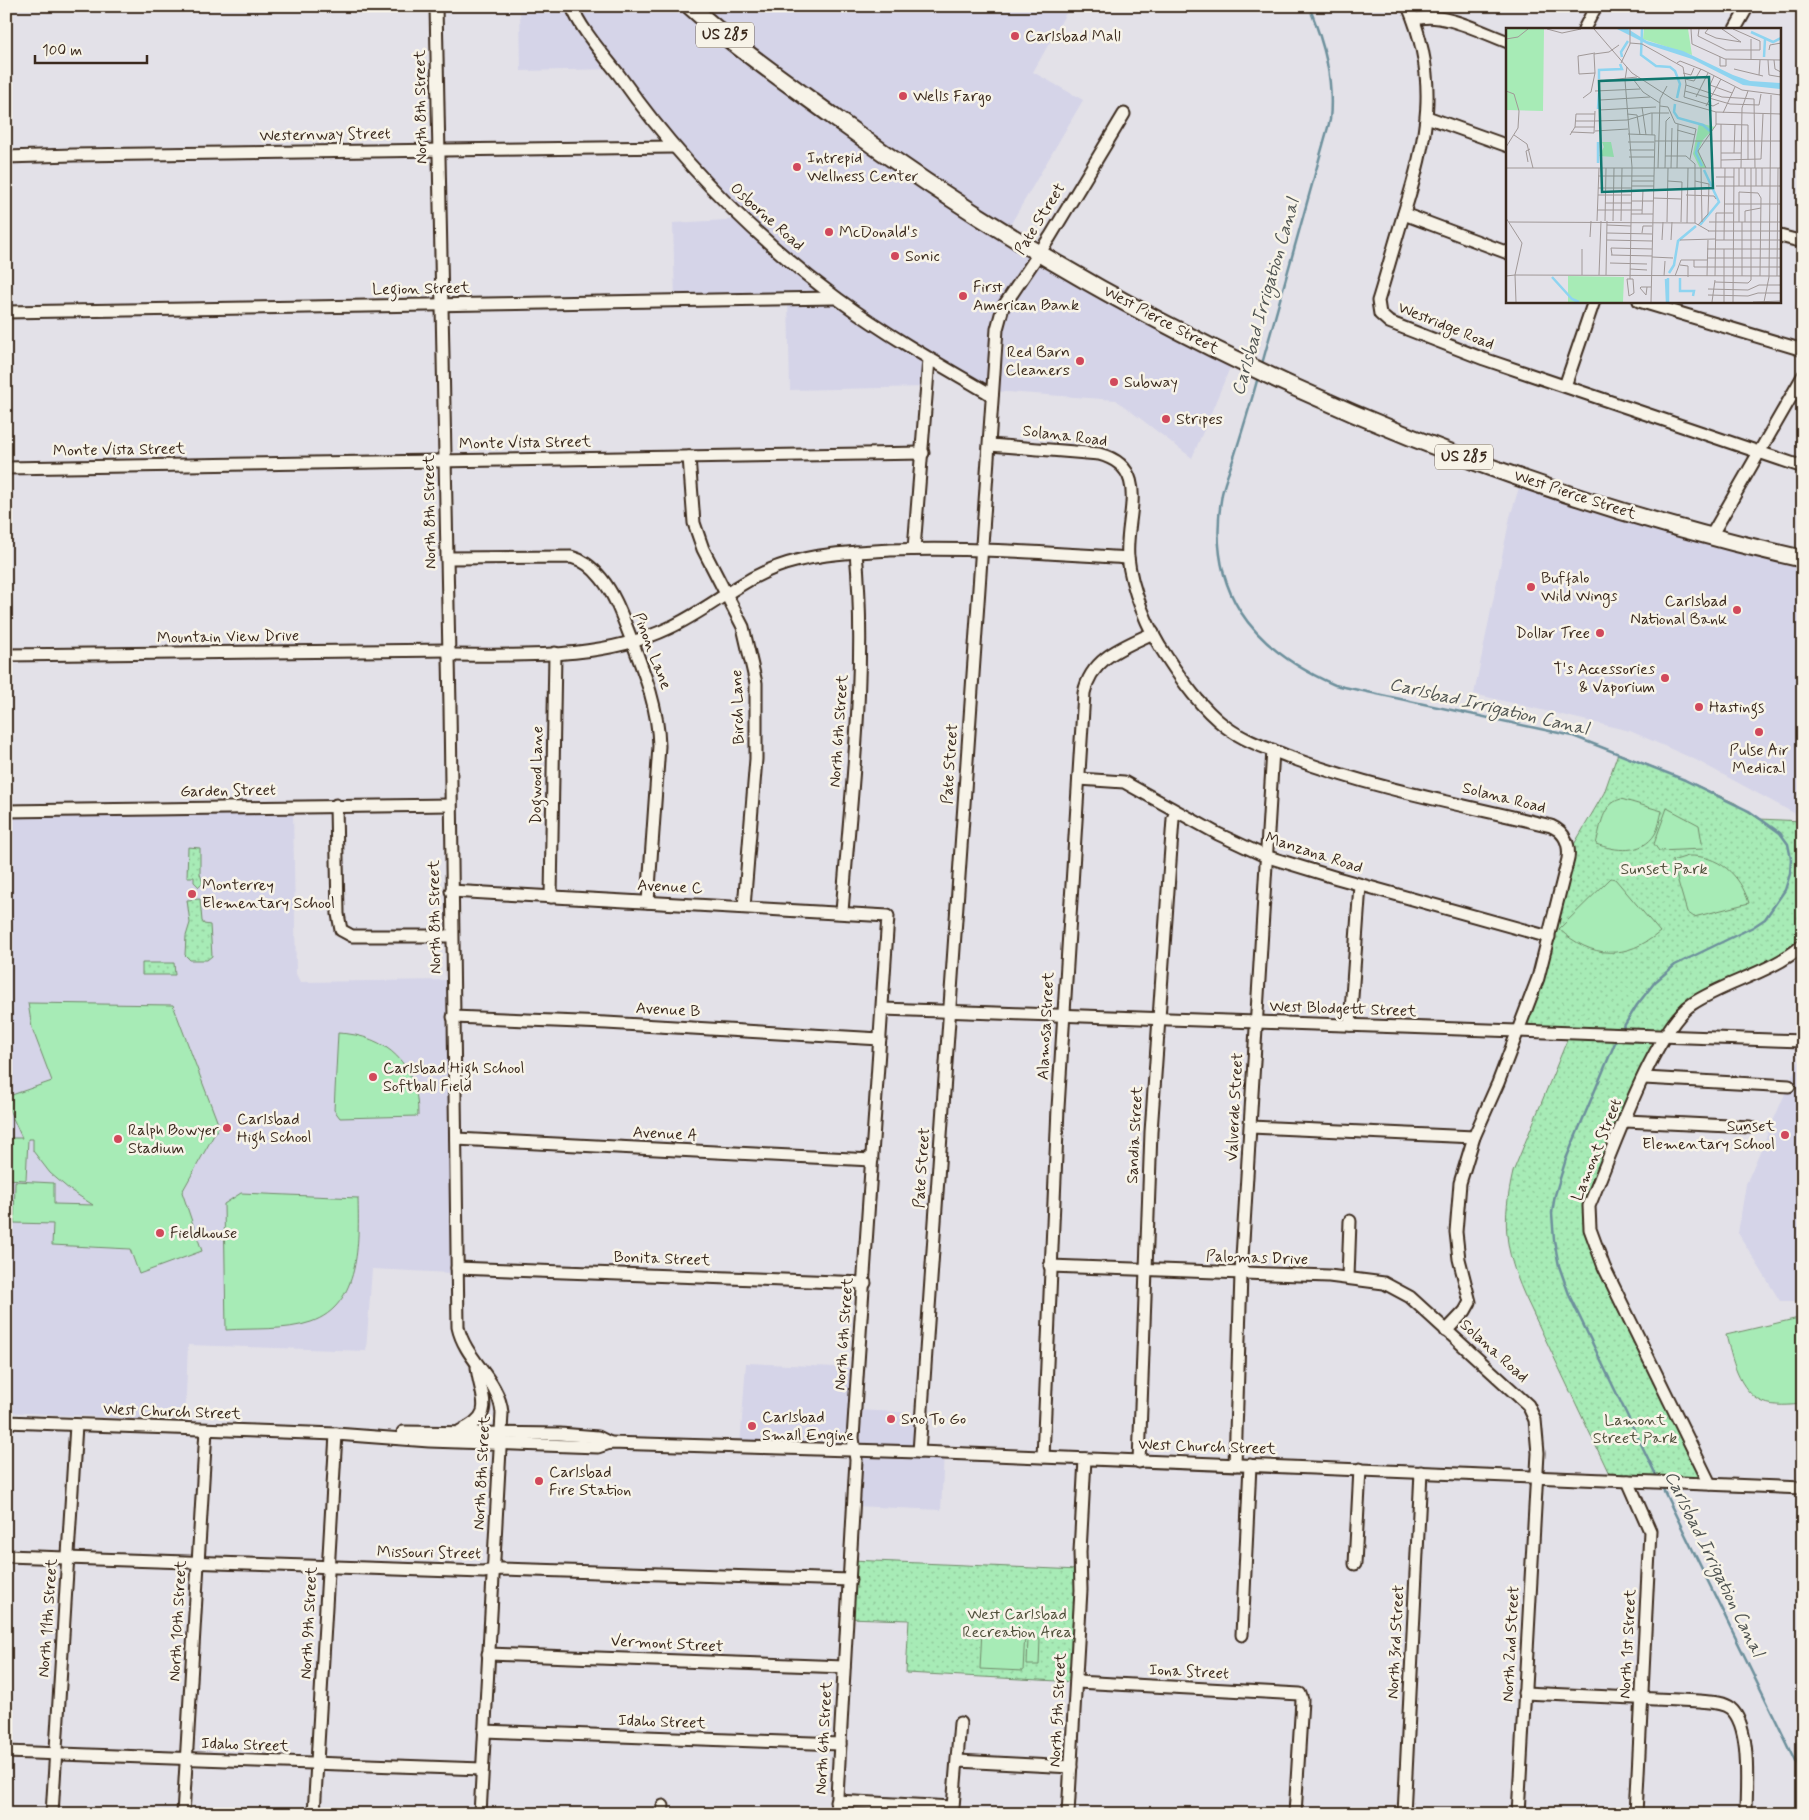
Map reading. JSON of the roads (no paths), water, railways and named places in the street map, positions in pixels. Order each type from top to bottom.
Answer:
[{"type":"highway","name":"West Pierce Street","points":[[690,6],[760,63],[862,138],[952,199],[1039,253],[1121,300],[1247,364],[1355,414],[1522,478],[1711,536],[1803,559]]},
{"type":"street","name":"North 8th Street","points":[[436,6],[460,1335],[468,1353],[492,1384],[500,1400],[501,1438],[480,1814]]},
{"type":"street","name":"Osborne Road","points":[[572,6],[622,81],[673,147],[744,219],[836,298],[929,359],[992,395]]},
{"type":"street","name":"Westridge Road","points":[[1408,6],[1414,20],[1426,66],[1427,117],[1418,166],[1378,301],[1380,314],[1389,322],[1433,340],[1803,467]]},
{"type":"street","points":[[1585,28],[1596,6]]},
{"type":"street","points":[[1736,28],[1748,6]]},
{"type":"street","points":[[1414,20],[1424,16],[1444,19],[1506,41]]},
{"type":"street","name":"Pate Street","points":[[918,1452],[999,318],[1010,296],[1039,253],[1124,114]]},
{"type":"street","points":[[1427,117],[1506,145]]},
{"type":"street","name":"Westernway Street","points":[[6,157],[438,149],[673,147]]},
{"type":"street","points":[[1404,214],[1506,252]]},
{"type":"street","points":[[1782,237],[1803,242]]},
{"type":"street","name":"Legion Street","points":[[6,312],[836,298]]},
{"type":"street","points":[[1565,386],[1594,302]]},
{"type":"street","points":[[1642,302],[1803,350]]},
{"type":"street","points":[[929,359],[914,549],[982,550],[1128,558]]},
{"type":"street","points":[[1711,536],[1803,376]]},
{"type":"street","name":"Solana Road","points":[[990,445],[1091,453],[1112,457],[1119,462],[1130,478],[1132,492],[1128,558],[1141,606],[1153,633],[1177,673],[1210,713],[1236,733],[1273,750],[1361,781],[1559,829],[1567,842],[1569,853],[1538,978],[1516,1031],[1498,1083],[1474,1137],[1460,1182],[1456,1216],[1458,1254],[1470,1302],[1465,1311],[1446,1331],[1502,1380],[1531,1410],[1536,1425],[1538,1453],[1536,1476]]},
{"type":"street","name":"Monte Vista Street","points":[[6,468],[923,453]]},
{"type":"street","name":"Birch Lane","points":[[689,457],[694,523],[702,549],[743,627],[756,683],[756,759],[744,907]]},
{"type":"street","name":"Mountain View Drive","points":[[6,655],[554,653],[586,651],[632,641],[674,626],[726,593],[785,564],[820,556],[914,549]]},
{"type":"street","name":"North 6th Street","points":[[842,912],[861,649],[861,605],[856,552]]},
{"type":"street","name":"Pinon Lane","points":[[447,558],[549,555],[580,559],[605,583],[632,641],[650,689],[659,733],[648,902]]},
{"type":"street","name":"Alamosa Street","points":[[1043,1457],[1050,1266],[1063,1016],[1084,693],[1089,676],[1098,664],[1111,654],[1153,633]]},
{"type":"street","name":"Dogwood Lane","points":[[551,898],[554,653]]},
{"type":"street","name":"Valverde Street","points":[[1235,1464],[1241,1274],[1251,1127],[1265,856],[1273,750]]},
{"type":"street","name":"Manzana Road","points":[[1079,779],[1124,782],[1176,812],[1265,856],[1360,885],[1549,937]]},
{"type":"street","points":[[336,805],[338,914],[341,930],[352,936],[452,936]]},
{"type":"street","name":"Garden Street","points":[[6,811],[336,805],[450,805]]},
{"type":"street","name":"Sandia Street","points":[[1139,1462],[1145,1270],[1159,1019],[1173,819],[1176,812]]},
{"type":"street","points":[[1350,1025],[1360,885]]},
{"type":"street","name":"Avenue C","points":[[451,891],[888,916]]},
{"type":"street","name":"North 6th Street","points":[[836,1814],[856,1460],[853,1450],[888,916]]},
{"type":"street","name":"Lamont Street","points":[[1710,1484],[1611,1282],[1590,1229],[1589,1206],[1644,1078],[1664,1035],[1677,1016],[1692,1004],[1779,962],[1803,945]]},
{"type":"street","name":"West Blodgett Street","points":[[883,1009],[1803,1041]]},
{"type":"street","name":"Avenue B","points":[[453,1017],[606,1023],[880,1039]]},
{"type":"street","points":[[1644,1078],[1789,1086]]},
{"type":"street","points":[[1626,1121],[1750,1127]]},
{"type":"street","points":[[1251,1127],[1474,1137]]},
{"type":"street","name":"Avenue A","points":[[456,1139],[872,1160]]},
{"type":"street","points":[[1348,1277],[1350,1222]]},
{"type":"street","name":"Palomas Drive","points":[[1050,1266],[1348,1277],[1376,1281],[1394,1287],[1410,1297],[1446,1331]]},
{"type":"street","name":"Bonita Street","points":[[458,1268],[865,1282]]},
{"type":"street","points":[[458,1432],[474,1424],[483,1415],[485,1397],[479,1381],[477,1367]]},
{"type":"street","name":"West Church Street","points":[[6,1422],[336,1434],[501,1438],[598,1437],[610,1443],[918,1452],[1803,1488]]},
{"type":"street","name":"North 11th Street","points":[[52,1814],[76,1425]]},
{"type":"street","name":"North 10th Street","points":[[183,1814],[206,1430]]},
{"type":"street","name":"West Church Street","points":[[336,1434],[351,1430],[458,1432],[501,1438]]},
{"type":"street","name":"North 9th Street","points":[[314,1814],[336,1434]]},
{"type":"street","name":"North 5th Street","points":[[1068,1814],[1077,1682],[1081,1590],[1080,1552],[1085,1459]]},
{"type":"street","points":[[1242,1635],[1250,1465]]},
{"type":"street","points":[[1355,1564],[1360,1469]]},
{"type":"street","name":"North 3rd Street","points":[[1404,1814],[1421,1472]]},
{"type":"street","name":"North 2nd Street","points":[[1518,1814],[1536,1476]]},
{"type":"street","name":"North 1st Street","points":[[1628,1480],[1650,1531],[1636,1814]]},
{"type":"street","name":"Missouri Street","points":[[6,1556],[483,1572],[501,1569],[850,1580]]},
{"type":"street","name":"Vermont Street","points":[[488,1654],[844,1667]]},
{"type":"street","name":"Iona Street","points":[[1077,1682],[1300,1694],[1302,1700],[1295,1814]]},
{"type":"street","points":[[1524,1693],[1711,1702],[1732,1710],[1741,1724],[1743,1733],[1746,1814]]},
{"type":"street","points":[[836,1800],[951,1808],[954,1804],[960,1722]]},
{"type":"street","name":"Idaho Street","points":[[484,1731],[840,1744]]},
{"type":"street","name":"Idaho Street","points":[[6,1752],[482,1769]]},
{"type":"street","points":[[958,1762],[1071,1767]]},
{"type":"waterway","name":"Carlsbad Irrigation Canal","points":[[1262,364],[1330,120],[1331,90],[1327,62],[1309,6]]},
{"type":"waterway","name":"Carlsbad Irrigation Canal","points":[[1258,377],[1222,494],[1218,528],[1221,559],[1228,586],[1240,611],[1257,633],[1279,653],[1305,670],[1335,685],[1573,736],[1685,780],[1749,811],[1780,833],[1788,844],[1791,859],[1790,874],[1785,890],[1765,919],[1753,927],[1675,965],[1655,982],[1637,1005],[1621,1031]]},
{"type":"waterway","name":"Carlsbad Irrigation Canal","points":[[1617,1038],[1566,1159],[1555,1195],[1552,1213],[1554,1240],[1559,1266],[1570,1297],[1657,1477]]},
{"type":"waterway","name":"Carlsbad Irrigation Canal","points":[[1662,1487],[1803,1776]]},
{"type":"place","name":"Carlsbad Mall","points":[[1015,36]]},
{"type":"place","name":"Wells Fargo","points":[[903,96]]},
{"type":"place","name":"Intrepid Wellness Center","points":[[797,167]]},
{"type":"place","name":"McDonald's","points":[[829,232]]},
{"type":"place","name":"Sonic","points":[[895,256]]},
{"type":"place","name":"First American Bank","points":[[963,296]]},
{"type":"place","name":"Red Barn Cleaners","points":[[1080,361]]},
{"type":"place","name":"Subway","points":[[1114,382]]},
{"type":"place","name":"Stripes","points":[[1166,419]]},
{"type":"place","name":"Buffalo Wild Wings","points":[[1531,587]]},
{"type":"place","name":"Carlsbad National Bank","points":[[1737,610]]},
{"type":"place","name":"Dollar Tree","points":[[1600,633]]},
{"type":"place","name":"T's Accessories & Vaporium","points":[[1665,678]]},
{"type":"place","name":"Hastings","points":[[1699,707]]},
{"type":"place","name":"Pulse Air Medical","points":[[1759,732]]},
{"type":"place","name":"Monterrey Elementary School","points":[[192,894]]},
{"type":"place","name":"Carlsbad High School Softball Field","points":[[373,1077]]},
{"type":"place","name":"Carlsbad High School","points":[[227,1128]]},
{"type":"place","name":"Sunset Elementary School","points":[[1785,1135]]},
{"type":"place","name":"Ralph Bowyer Stadium","points":[[118,1139]]},
{"type":"place","name":"Fieldhouse","points":[[160,1233]]},
{"type":"place","name":"Sno To Go","points":[[891,1419]]},
{"type":"place","name":"Carlsbad Small Engine","points":[[752,1426]]},
{"type":"place","name":"Carlsbad Fire Station","points":[[539,1481]]},
{"type":"park label","name":"Sunset Park","points":[[1664,869]]},
{"type":"park label","name":"Lamont Street Park","points":[[1635,1429]]},
{"type":"park label","name":"West Carlsbad Recreation Area","points":[[1017,1623]]}]
